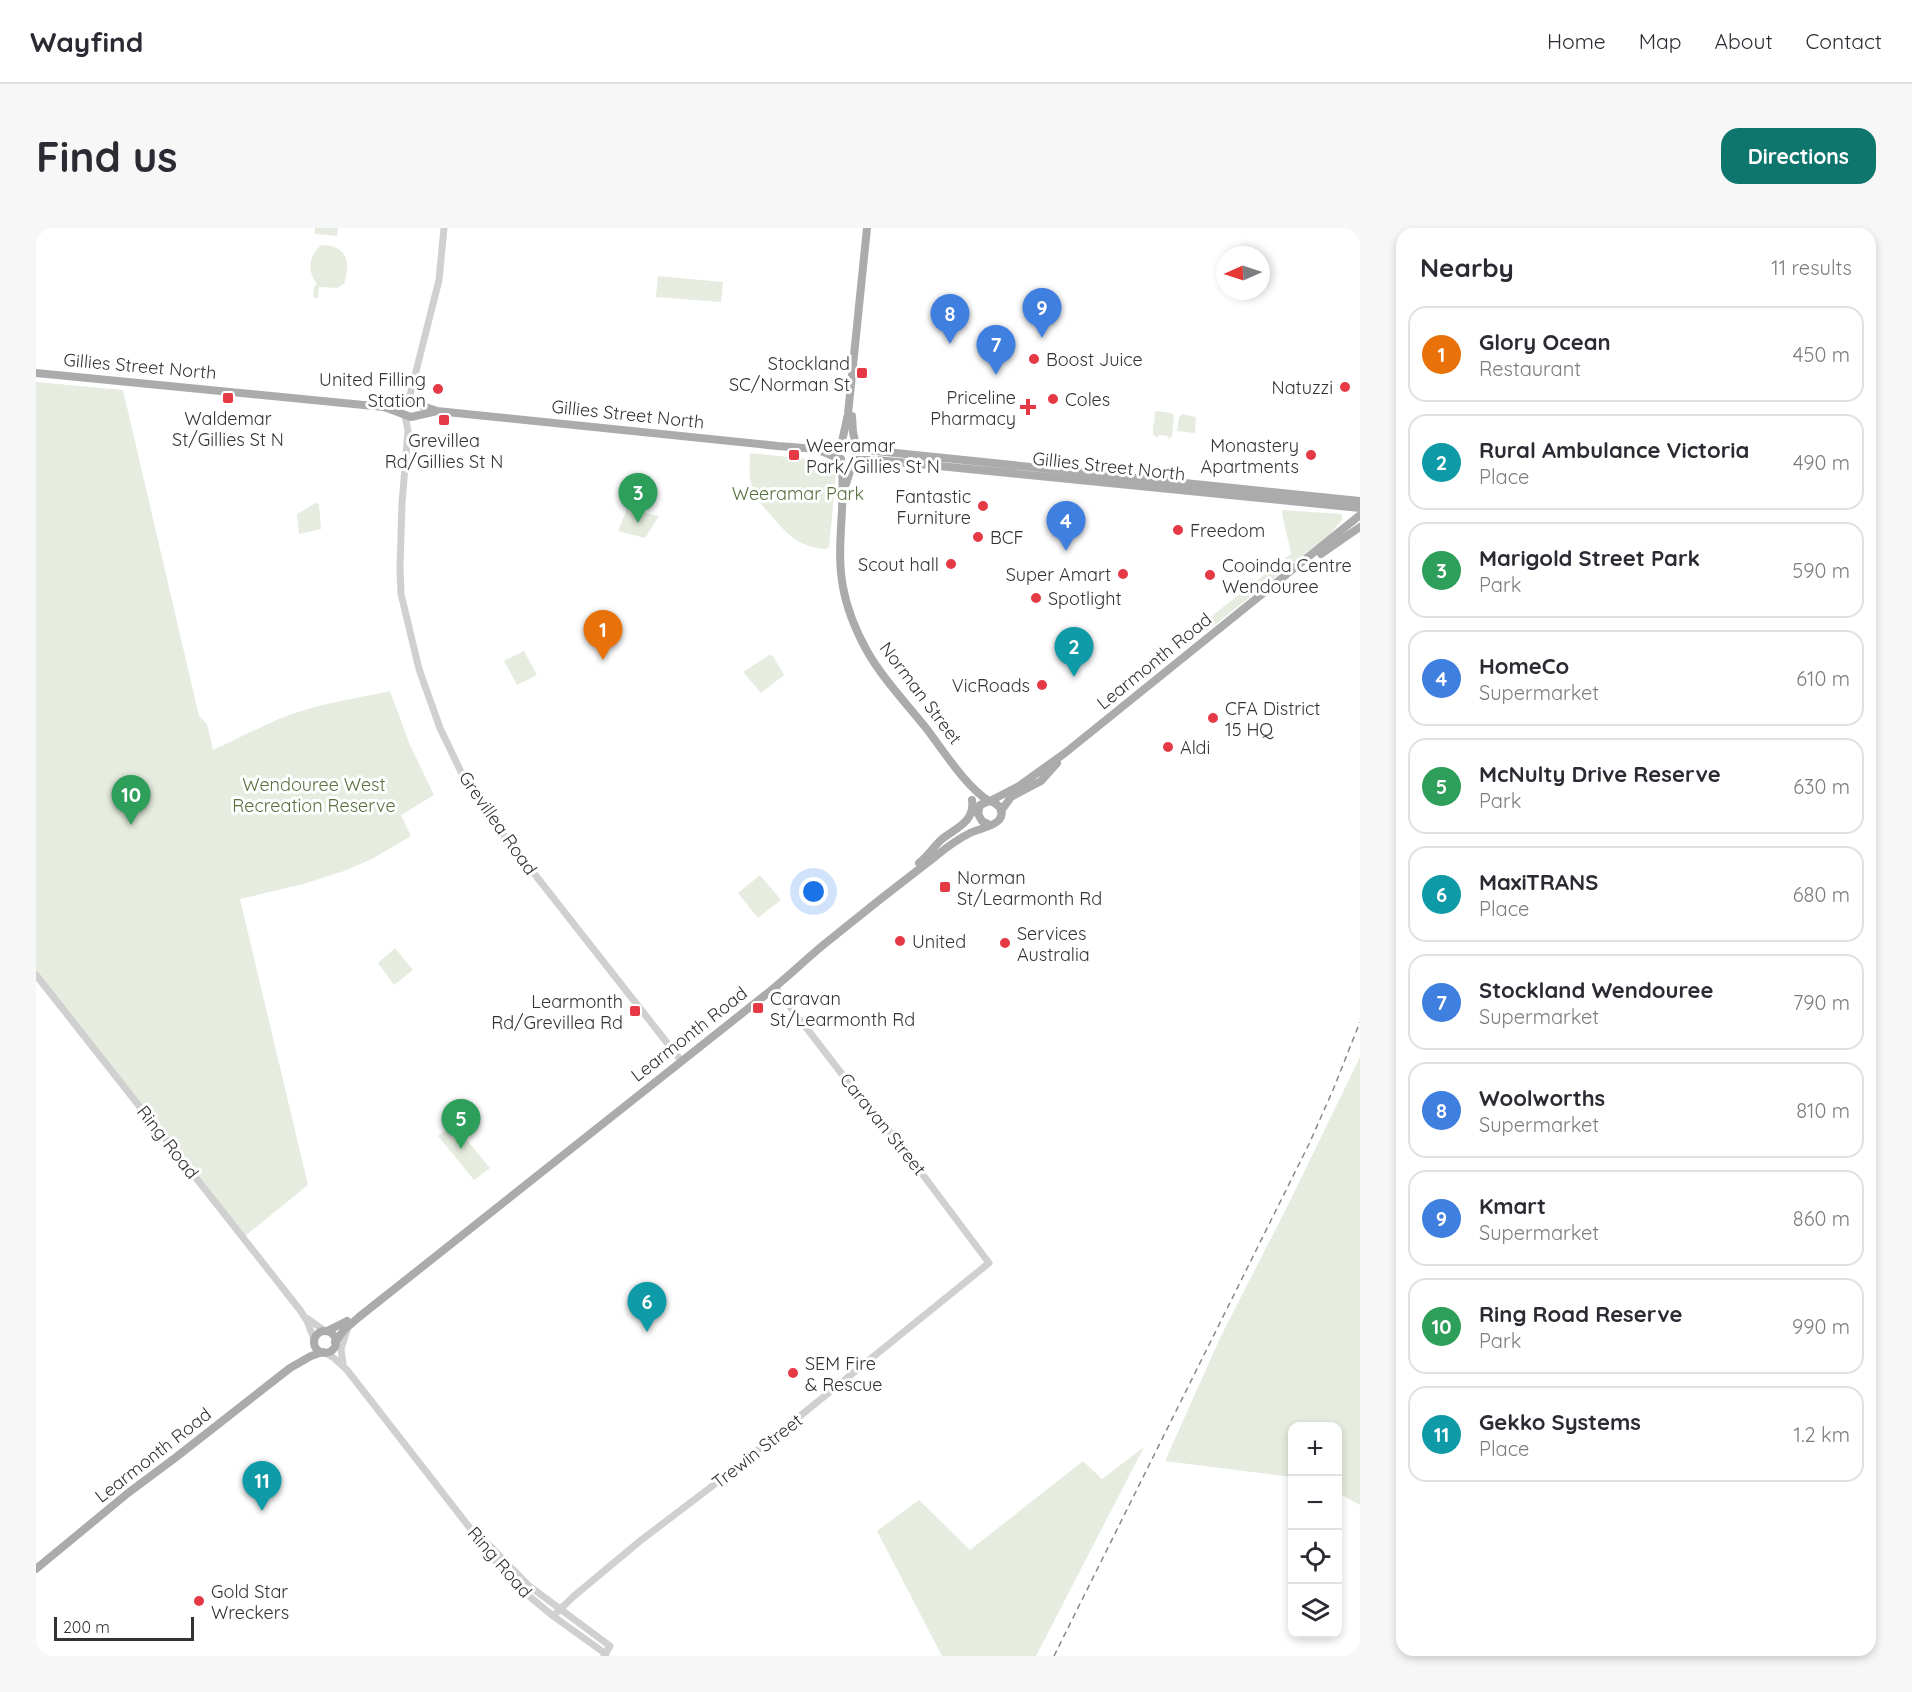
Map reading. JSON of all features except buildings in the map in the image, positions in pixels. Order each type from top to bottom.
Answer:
[{"type":"main road","points":[[867,228],[863,295],[852,409],[852,425],[858,455],[854,461],[847,463],[838,453],[848,414],[863,295],[872,228]]},
{"type":"main road","name":"Gillies Street North","points":[[36,373],[384,406],[411,403],[437,411],[817,449],[841,447]]},
{"type":"main road","points":[[411,403],[418,410],[410,415],[403,408],[411,403]]},
{"type":"main road","name":"Gillies Street North","points":[[384,406],[410,415],[437,411]]},
{"type":"main road","points":[[841,447],[850,443],[856,448]]},
{"type":"main road","name":"Gillies Street North","points":[[856,448],[953,463],[1355,501],[1360,508]]},
{"type":"main road","name":"Gillies Street North","points":[[817,449],[841,459]]},
{"type":"main road","name":"Norman Street","points":[[841,459],[844,494],[840,571],[853,622],[875,663],[959,771],[979,793],[990,801]]},
{"type":"main road","name":"Gillies Street North","points":[[854,461],[953,463]]},
{"type":"main road","name":"Norman Street","points":[[844,494],[854,461]]},
{"type":"main road","points":[[1344,529],[1355,501]]},
{"type":"main road","name":"Learmonth Road","points":[[1261,600],[1360,515]]},
{"type":"main road","name":"Learmonth Road","points":[[1001,811],[1011,797],[1041,781],[1059,761],[1101,731],[1205,644],[1304,567],[1360,527]]},
{"type":"main road","name":"Learmonth Road","points":[[990,801],[1019,786],[1065,753],[1191,656]]},
{"type":"main road","name":"Norman Street","points":[[959,771],[978,814]]},
{"type":"main road","name":"Learmonth Road","points":[[773,985],[834,931],[913,869],[940,840],[968,821],[973,809],[972,800]]},
{"type":"main road","points":[[990,801],[997,804],[1001,811],[999,820],[990,825],[984,823],[978,814],[980,805],[990,801]]},
{"type":"main road","name":"Learmonth Road","points":[[935,847],[964,831],[978,814]]},
{"type":"main road","name":"Learmonth Road","points":[[326,1331],[351,1318],[410,1273],[938,854],[960,839],[990,825]]},
{"type":"main road","name":"Learmonth Road","points":[[335,1343],[344,1330],[410,1273]]},
{"type":"main road","points":[[326,1331],[333,1336],[335,1343],[330,1351],[324,1352],[316,1348],[314,1340],[319,1333],[326,1331]]},
{"type":"main road","name":"Learmonth Road","points":[[290,1368],[314,1340]]},
{"type":"main road","name":"Learmonth Road","points":[[36,1569],[123,1497],[290,1368],[311,1356],[324,1352]]},
{"type":"street","points":[[411,403],[413,381],[439,280],[444,228]]},
{"type":"street","name":"Grevillea Road","points":[[410,415],[402,503],[401,594],[416,658],[440,728],[462,774],[485,811],[680,1060]]},
{"type":"street","name":"Ring Road","points":[[36,975],[300,1310],[314,1340]]},
{"type":"street","name":"Caravan Street","points":[[773,985],[848,1082],[899,1143],[989,1263]]},
{"type":"street","name":"Trewin Street","points":[[553,1616],[640,1541],[732,1471],[989,1263]]},
{"type":"street","name":"Ring Road","points":[[300,1310],[326,1331]]},
{"type":"street","points":[[345,1367],[340,1354],[344,1337],[359,1317]]},
{"type":"street","name":"Ring Road","points":[[335,1343],[345,1367]]},
{"type":"street","name":"Ring Road","points":[[324,1352],[345,1367],[515,1579],[553,1616],[601,1648]]},
{"type":"street","name":"Ring Road","points":[[515,1579],[559,1609],[601,1648],[605,1655]]},
{"type":"green space","points":[[315,228],[338,228],[337,236],[315,234]]},
{"type":"green space","points":[[321,245],[337,248],[342,252],[347,262],[347,269],[344,284],[337,288],[319,287],[318,298],[313,297],[314,286],[317,285],[310,264],[313,254]]},
{"type":"green space","points":[[658,276],[723,282],[721,302],[656,297]]},
{"type":"green space","name":"Wendouree West Recreation Reserve","points":[[36,382],[123,390],[199,716],[207,724],[213,750],[298,712],[390,691],[410,745],[434,795],[401,815],[411,836],[372,859],[303,884],[240,899],[308,1185],[245,1236],[36,973]]},
{"type":"green space","points":[[1156,411],[1174,415],[1172,436],[1169,439],[1168,436],[1158,435],[1158,438],[1153,435]]},
{"type":"green space","points":[[1182,414],[1196,417],[1195,433],[1177,431],[1179,417]]},
{"type":"green space","name":"Weeramar Park","points":[[750,453],[837,464],[829,547],[826,549],[808,546],[794,538],[764,507],[755,494],[751,482]]},
{"type":"green space","points":[[316,503],[319,504],[321,529],[299,534],[297,514]]},
{"type":"green space","points":[[627,509],[659,516],[645,538],[618,531]]},
{"type":"green space","points":[[1282,510],[1342,514],[1342,520],[1330,534],[1207,631],[1200,632],[1199,626],[1291,554]]},
{"type":"green space","points":[[524,651],[537,675],[517,685],[504,661]]},
{"type":"green space","points":[[769,655],[773,656],[784,675],[761,693],[743,672]]},
{"type":"green space","points":[[760,875],[781,900],[758,918],[738,893]]},
{"type":"green space","points":[[395,948],[413,970],[394,985],[378,963]]},
{"type":"green space","points":[[1360,1057],[1360,1505],[1342,1495],[1342,1422],[1288,1422],[1288,1476],[1165,1461],[1221,1336]]},
{"type":"green space","points":[[454,1124],[490,1168],[474,1180],[438,1136]]},
{"type":"green space","points":[[1144,1447],[1036,1656],[942,1656],[877,1531],[919,1500],[970,1550],[1083,1461],[1102,1479]]},
{"type":"railway","points":[[1054,1656],[1309,1144],[1360,1022]]},
{"type":"place","name":"Kmart","points":[[1042,338]]},
{"type":"place","name":"Woolworths","points":[[950,344]]},
{"type":"place","name":"Boost Juice","points":[[1034,359]]},
{"type":"place","name":"Stockland SC/Norman St","points":[[862,373]]},
{"type":"place","name":"Stockland Wendouree","points":[[996,375]]},
{"type":"place","name":"Natuzzi","points":[[1345,387]]},
{"type":"place","name":"United Filling Station","points":[[438,389]]},
{"type":"place","name":"Waldemar St/Gillies St N","points":[[228,398]]},
{"type":"place","name":"Coles","points":[[1053,399]]},
{"type":"place","name":"Priceline Pharmacy","points":[[1028,407]]},
{"type":"place","name":"Grevillea Rd/Gillies St N","points":[[444,420]]},
{"type":"place","name":"Weeramar Park/Gillies St N","points":[[794,455]]},
{"type":"place","name":"Monastery Apartments","points":[[1311,455]]},
{"type":"place","name":"Fantastic Furniture","points":[[983,506]]},
{"type":"place","name":"Marigold Street Park","points":[[638,523]]},
{"type":"place","name":"Freedom","points":[[1178,530]]},
{"type":"place","name":"BCF","points":[[978,537]]},
{"type":"place","name":"HomeCo","points":[[1066,551]]},
{"type":"place","name":"Scout hall","points":[[951,564]]},
{"type":"place","name":"Super Amart","points":[[1123,574]]},
{"type":"place","name":"Cooinda Centre Wendouree","points":[[1210,575]]},
{"type":"place","name":"Spotlight","points":[[1036,598]]},
{"type":"place","name":"Glory Ocean","points":[[603,660]]},
{"type":"place","name":"Rural Ambulance Victoria","points":[[1074,677]]},
{"type":"place","name":"VicRoads","points":[[1042,685]]},
{"type":"place","name":"CFA District 15 HQ","points":[[1213,718]]},
{"type":"place","name":"Aldi","points":[[1168,747]]},
{"type":"place","name":"Ring Road Reserve","points":[[131,825]]},
{"type":"place","name":"Norman St/Learmonth Rd","points":[[945,887]]},
{"type":"place","name":"United","points":[[900,941]]},
{"type":"place","name":"Services Australia","points":[[1005,943]]},
{"type":"place","name":"Caravan St/Learmonth Rd","points":[[758,1008]]},
{"type":"place","name":"Learmonth Rd/Grevillea Rd","points":[[635,1011]]},
{"type":"place","name":"McNulty Drive Reserve","points":[[461,1149]]},
{"type":"place","name":"MaxiTRANS","points":[[647,1332]]},
{"type":"place","name":"SEM Fire & Rescue","points":[[793,1373]]},
{"type":"place","name":"Gekko Systems","points":[[262,1511]]},
{"type":"place","name":"Gold Star Wreckers","points":[[199,1601]]}]
